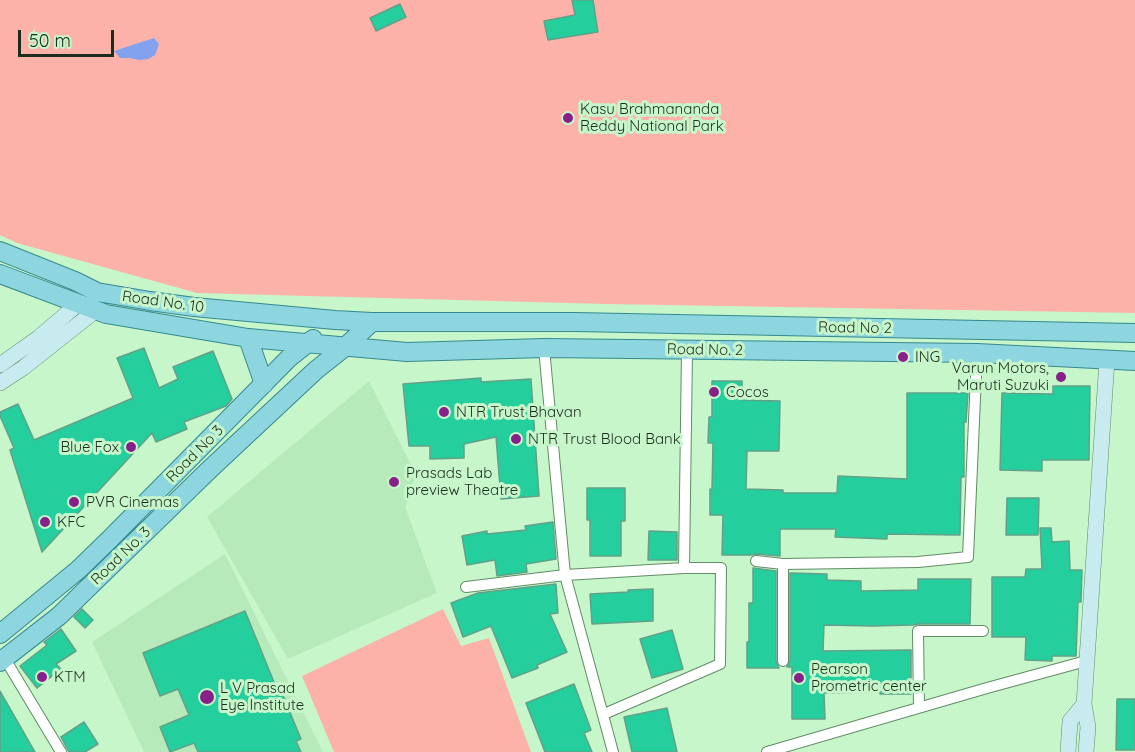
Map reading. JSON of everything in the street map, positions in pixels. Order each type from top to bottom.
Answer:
[{"type":"main road","name":"Road No. 10","points":[[0,251],[97,292],[150,302],[335,320]]},
{"type":"main road","name":"Road No. 10","points":[[0,274],[106,314],[248,338],[275,340]]},
{"type":"main road","points":[[0,365],[86,307]]},
{"type":"main road","points":[[0,382],[23,368],[86,307]]},
{"type":"main road","points":[[335,320],[372,322]]},
{"type":"main road","name":"Road No 3","points":[[0,634],[78,570],[289,358],[335,320]]},
{"type":"main road","name":"Road No 2","points":[[372,322],[575,322],[1135,333]]},
{"type":"main road","name":"Road No. 3","points":[[2,661],[59,616],[315,370],[372,322]]},
{"type":"main road","points":[[248,338],[264,384]]},
{"type":"main road","name":"Road No. 2","points":[[275,340],[407,352],[544,348],[976,353],[1135,362]]},
{"type":"main road","points":[[315,370],[347,360],[407,352]]},
{"type":"main road","points":[[1086,752],[1088,727],[1084,704],[1086,661],[1107,360]]},
{"type":"main road","points":[[1068,752],[1070,722],[1084,704]]},
{"type":"street","points":[[544,348],[565,575],[614,752]]},
{"type":"street","points":[[684,568],[687,350]]},
{"type":"street","points":[[756,561],[783,564],[918,562],[968,557],[976,353]]},
{"type":"street","points":[[783,564],[783,661]]},
{"type":"street","points":[[466,587],[565,575],[722,568],[720,664],[604,714]]},
{"type":"street","points":[[920,707],[918,631],[983,631]]},
{"type":"street","points":[[2,661],[61,752]]},
{"type":"street","points":[[767,752],[1086,661]]},
{"type":"shaded area","name":"Kasu Brahmananda Reddy National Park","points":[[0,0],[1135,0],[1135,313],[607,304],[197,293],[17,243],[0,235]]},
{"type":"shaded area","points":[[369,381],[416,475],[405,507],[437,593],[288,659],[207,517]]},
{"type":"shaded area","name":"L V Prasad Eye Institute","points":[[225,554],[323,752],[144,752],[92,642]]},
{"type":"shaded area","points":[[443,609],[461,646],[489,638],[531,752],[334,752],[302,676]]},
{"type":"water","points":[[154,38],[159,44],[155,55],[148,59],[120,58],[114,51]]},
{"type":"building","points":[[572,0],[593,0],[598,32],[548,40],[544,21],[575,15]]},
{"type":"building","points":[[400,4],[406,17],[376,31],[370,18]]},
{"type":"building","points":[[144,348],[159,388],[178,379],[173,367],[213,351],[232,399],[226,406],[184,422],[187,429],[156,442],[152,433],[42,552],[10,450],[14,448],[0,412],[18,404],[34,440],[133,398],[117,358]]},
{"type":"building","points":[[481,378],[481,382],[531,379],[539,496],[501,499],[496,437],[464,444],[464,458],[430,459],[430,446],[409,446],[403,384]]},
{"type":"building","points":[[712,381],[742,381],[742,400],[780,401],[779,451],[747,451],[746,489],[783,490],[783,493],[837,493],[838,476],[907,479],[907,393],[968,393],[966,422],[964,422],[964,477],[961,477],[960,535],[887,534],[887,539],[835,537],[836,529],[780,529],[780,556],[722,555],[723,515],[710,515],[713,443],[708,443],[709,417],[712,417]]},
{"type":"building","points":[[1053,386],[1090,386],[1089,460],[1042,460],[1042,471],[1000,470],[1002,393],[1053,394]]},
{"type":"building","points":[[587,488],[625,488],[625,521],[621,521],[621,556],[590,556]]},
{"type":"building","points":[[1007,498],[1039,498],[1038,535],[1006,535]]},
{"type":"building","points":[[553,522],[556,559],[526,564],[527,572],[497,576],[495,560],[467,565],[462,536],[487,531],[487,534],[526,530],[525,526]]},
{"type":"building","points":[[1040,528],[1051,528],[1052,542],[1069,541],[1070,570],[1082,570],[1076,656],[1052,656],[1052,661],[1025,660],[1026,637],[992,637],[992,577],[1025,577],[1026,569],[1042,569]]},
{"type":"building","points":[[649,531],[677,532],[677,560],[648,560]]},
{"type":"building","points":[[753,568],[776,571],[776,661],[779,668],[747,668],[749,603],[753,603]]},
{"type":"building","points":[[790,573],[827,574],[827,580],[861,581],[861,591],[918,590],[918,579],[971,579],[970,624],[824,625],[823,651],[911,650],[911,694],[824,693],[825,719],[792,719],[792,667],[787,667],[790,661]]},
{"type":"building","points":[[556,584],[558,613],[550,614],[567,652],[537,665],[538,668],[512,678],[491,626],[463,637],[451,603],[478,593]]},
{"type":"building","points":[[653,589],[653,621],[592,624],[590,594]]},
{"type":"building","points":[[82,609],[93,620],[85,628],[74,617]]},
{"type":"building","points":[[245,611],[276,687],[279,686],[301,739],[296,741],[301,752],[198,752],[194,743],[170,752],[160,727],[189,715],[178,689],[160,696],[143,653]]},
{"type":"building","points":[[61,629],[76,651],[56,664],[61,669],[37,688],[20,666],[47,645],[44,642]]},
{"type":"building","points":[[672,630],[683,669],[652,678],[640,639]]},
{"type":"building","points":[[574,684],[591,730],[584,733],[592,752],[545,752],[526,703]]},
{"type":"building","points":[[0,691],[35,752],[0,752]]},
{"type":"building","points":[[1117,699],[1135,699],[1135,750],[1116,750]]},
{"type":"building","points":[[667,708],[677,752],[632,752],[624,717]]},
{"type":"building","points":[[84,722],[98,744],[85,752],[69,752],[61,737]]},
{"type":"place","name":"Kasu Brahmananda Reddy National Park","points":[[568,118]]},
{"type":"place","name":"ING","points":[[903,357]]},
{"type":"place","name":"Varun Motors, Maruti Suzuki","points":[[1061,377]]},
{"type":"place","name":"Cocos","points":[[714,392]]},
{"type":"place","name":"NTR Trust Bhavan","points":[[444,412]]},
{"type":"place","name":"NTR Trust Blood Bank","points":[[516,439]]},
{"type":"place","name":"Blue Fox","points":[[131,447]]},
{"type":"place","name":"Prasads Lab preview Theatre","points":[[394,482]]},
{"type":"place","name":"PVR Cinemas","points":[[74,502]]},
{"type":"place","name":"KFC","points":[[45,522]]},
{"type":"place","name":"KTM","points":[[42,677]]},
{"type":"place","name":"Pearson Prometric center","points":[[799,678]]},
{"type":"place","name":"L V Prasad Eye Institute","points":[[207,697]]}]
